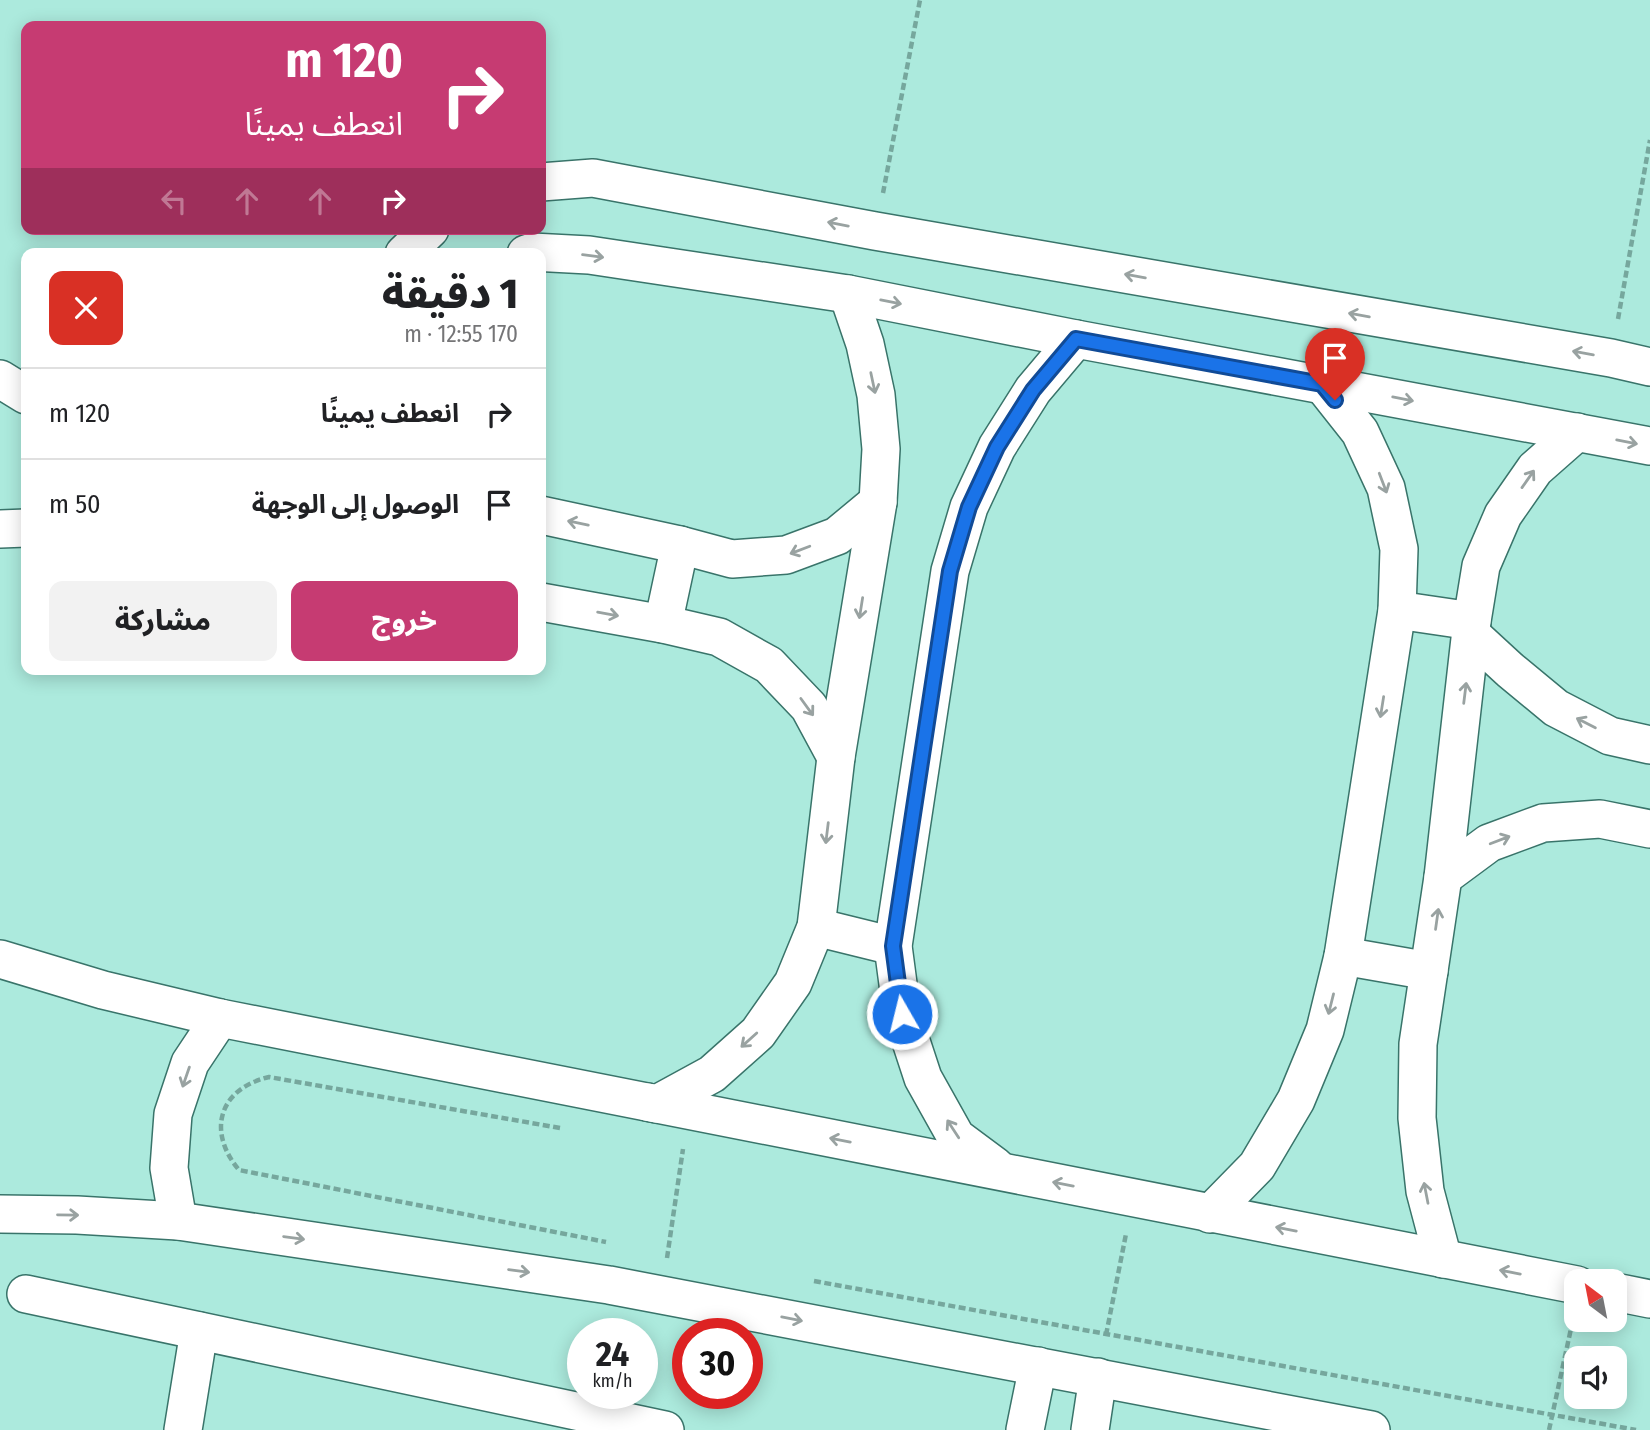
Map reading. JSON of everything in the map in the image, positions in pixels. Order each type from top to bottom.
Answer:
[{"type":"street","points":[[546,182],[593,178],[875,231],[1611,358],[1650,367]]},
{"type":"street","points":[[410,248],[424,235]]},
{"type":"street","points":[[546,253],[590,255],[848,293],[1076,339],[1650,446]]},
{"type":"street","points":[[0,959],[103,990],[220,1018],[657,1104],[712,1074],[758,1034],[793,983],[816,927],[836,757],[878,502],[881,449],[876,395],[865,344],[848,293]]},
{"type":"street","points":[[1004,1173],[956,1137],[923,1078],[902,1014],[893,946],[950,571],[969,507],[997,447],[1033,390],[1076,339]]},
{"type":"street","points":[[0,379],[21,392]]},
{"type":"street","points":[[1210,1213],[1257,1166],[1296,1100],[1325,1030],[1343,956],[1397,610],[1399,548],[1386,488],[1360,432],[1322,384]]},
{"type":"street","points":[[1443,1259],[1425,1191],[1417,1118],[1418,1044],[1443,877],[1481,566],[1503,515],[1535,469],[1577,432]]},
{"type":"street","points":[[546,516],[732,559],[786,555],[837,536],[878,502]]},
{"type":"street","points":[[0,529],[21,528]]},
{"type":"street","points":[[663,624],[680,545]]},
{"type":"street","points":[[546,603],[719,637],[769,665],[809,706],[836,757]]},
{"type":"street","points":[[1397,610],[1472,628],[1510,670],[1556,708],[1610,736],[1650,745]]},
{"type":"street","points":[[1443,877],[1489,843],[1543,823],[1600,819],[1650,829]]},
{"type":"street","points":[[816,927],[893,946]]},
{"type":"street","points":[[1343,956],[1429,971]]},
{"type":"street","points":[[178,1221],[169,1168],[173,1114],[190,1063],[220,1018]]},
{"type":"street","points":[[604,1094],[1443,1259],[1564,1295]]},
{"type":"street","points":[[0,1214],[178,1221],[596,1283],[1371,1430]]},
{"type":"street","points":[[26,1294],[628,1426],[665,1430]]},
{"type":"street","points":[[1628,1295],[1650,1299]]},
{"type":"street","points":[[183,1430],[199,1331]]},
{"type":"street","points":[[1025,1430],[1038,1366]]},
{"type":"street","points":[[1090,1430],[1098,1377]]},
{"type":"path","points":[[875,231],[920,0]]},
{"type":"path","points":[[1611,358],[1650,140]]},
{"type":"path","points":[[269,1077],[254,1080],[242,1088],[231,1098],[224,1111],[222,1142],[239,1170],[614,1244]]},
{"type":"path","points":[[662,1295],[689,1110]]},
{"type":"path","points":[[1098,1377],[1133,1198]]},
{"type":"path","points":[[654,1252],[668,1254]]},
{"type":"path","points":[[805,1279],[1636,1430]]},
{"type":"path","points":[[1549,1430],[1569,1332]]},
{"type":"route","points":[[902,1014],[893,946],[950,571],[969,507],[997,447],[1033,390],[1076,339],[1322,384],[1335,400]]}]
